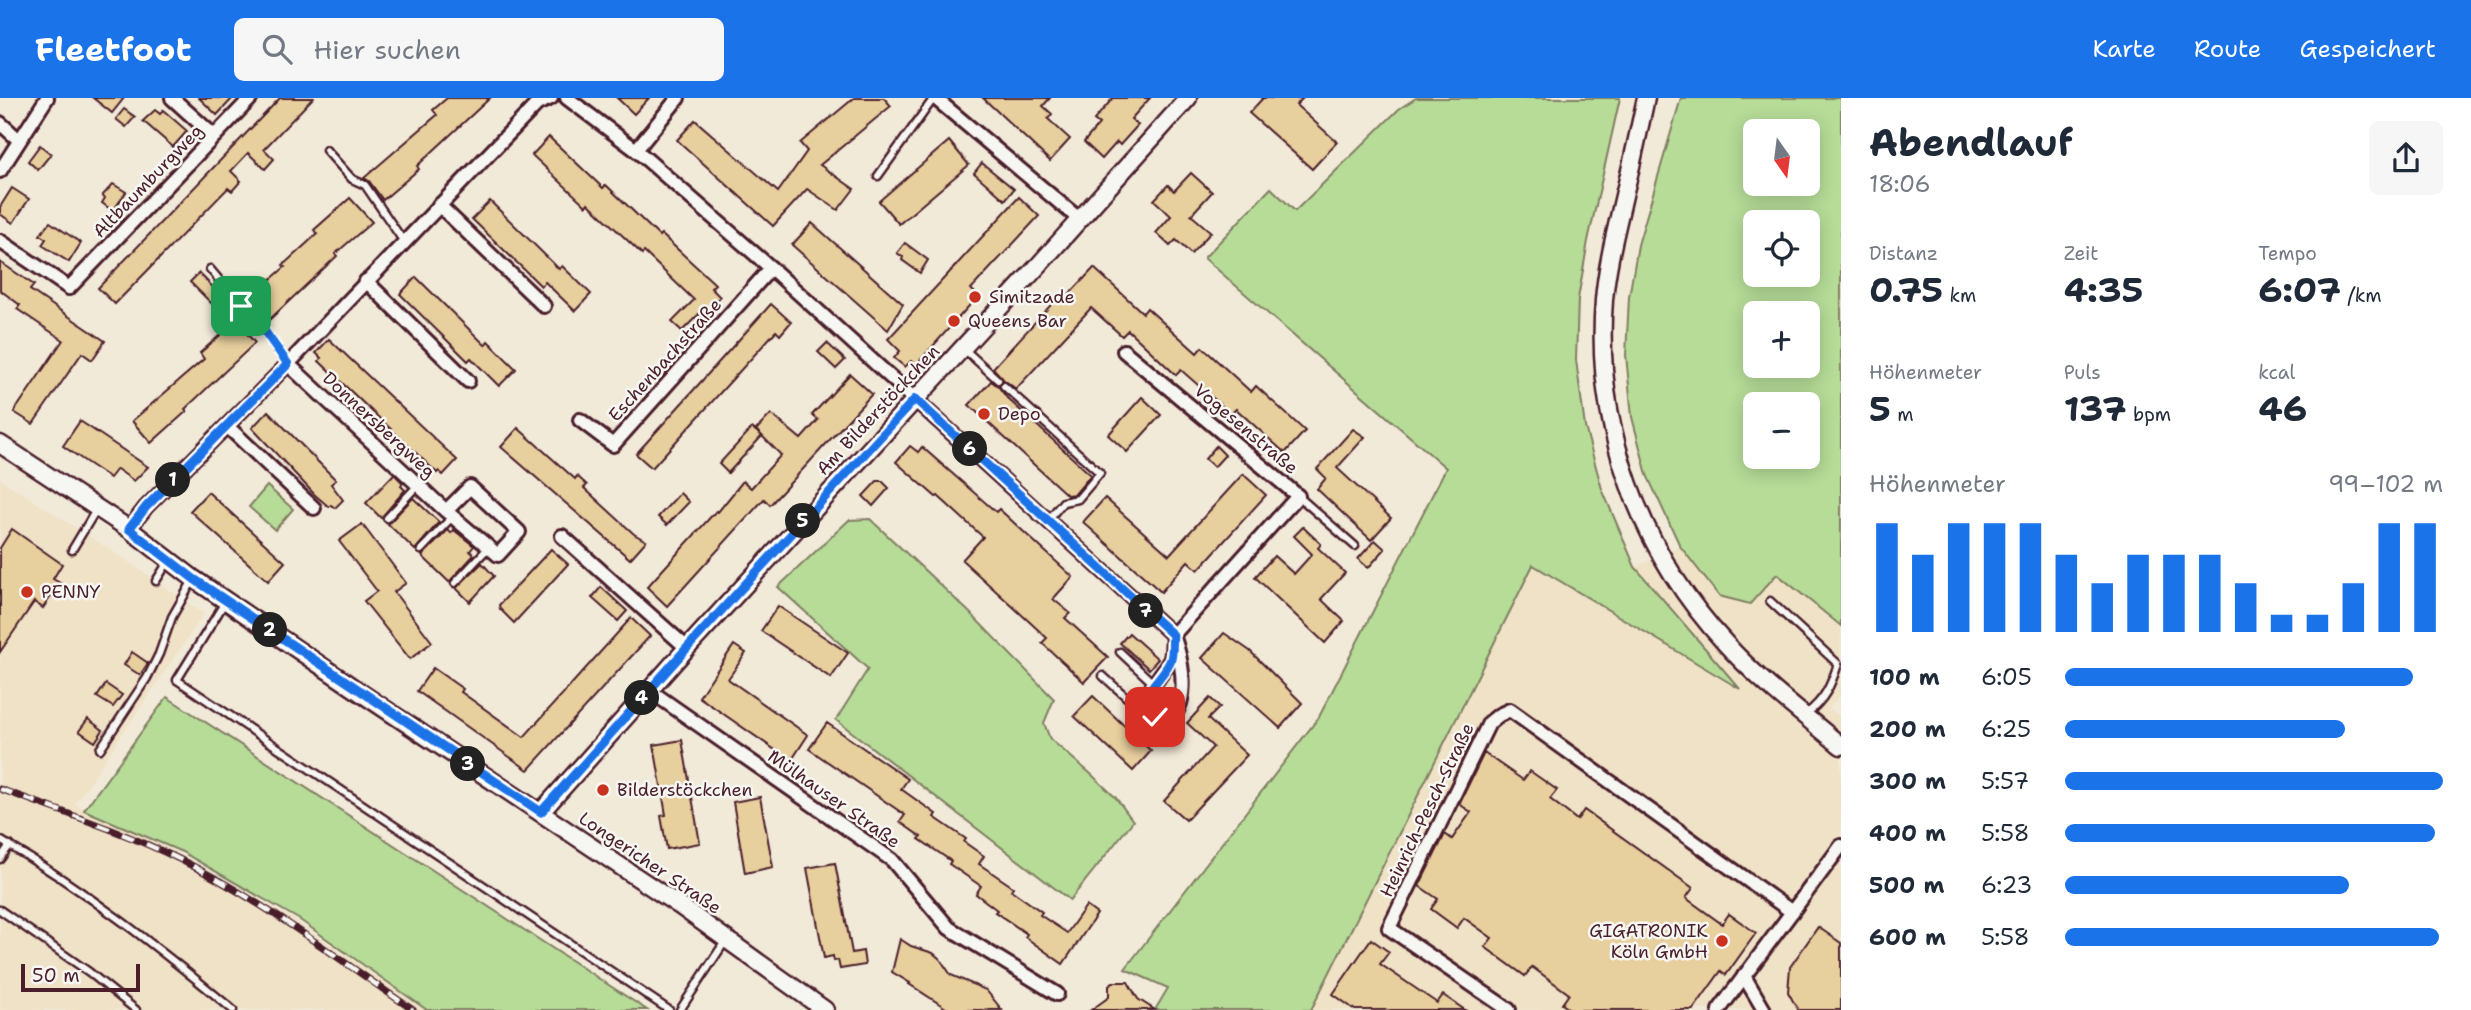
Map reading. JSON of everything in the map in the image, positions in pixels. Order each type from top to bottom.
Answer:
[{"type":"street","points":[[0,171],[47,98]]},
{"type":"street","points":[[172,98],[214,136]]},
{"type":"street","name":"Altbaumburgweg","points":[[0,241],[69,288],[251,98]]},
{"type":"street","points":[[129,529],[146,507],[288,364],[537,104],[551,98]]},
{"type":"street","points":[[567,98],[636,150],[771,268],[1173,635],[1182,660],[1179,708],[1170,718],[1163,719],[1155,717],[1146,705]]},
{"type":"street","points":[[636,150],[678,98]]},
{"type":"street","name":"Am Bilderstöckchen","points":[[541,812],[1188,98]]},
{"type":"street","points":[[1646,98],[1611,250],[1604,301],[1603,357],[1610,420],[1627,480],[1656,548],[1696,609],[1727,645],[1841,746]]},
{"type":"street","points":[[1631,169],[1656,98]]},
{"type":"street","points":[[940,99],[1079,219]]},
{"type":"street","points":[[0,123],[19,139]]},
{"type":"street","points":[[439,205],[544,306]]},
{"type":"street","name":"Eschenbachstraße","points":[[580,420],[613,445],[771,268]]},
{"type":"street","points":[[366,281],[468,381]]},
{"type":"street","name":"Vogesenstraße","points":[[1124,351],[1298,495],[1173,635],[1171,659],[1154,684],[1146,699],[1146,705]]},
{"type":"street","name":"Donnersbergweg","points":[[288,364],[489,547]]},
{"type":"street","points":[[227,426],[314,508]]},
{"type":"street","name":"Longericher Straße","points":[[0,444],[96,510],[129,529],[194,579],[727,939],[825,1010]]},
{"type":"street","points":[[450,513],[470,487],[519,532],[498,555],[489,547]]},
{"type":"street","points":[[562,536],[687,648]]},
{"type":"street","name":"Mülhauser Straße","points":[[649,690],[892,860],[949,928],[1057,994]]},
{"type":"street","name":"Heinrich-Pesch-Straße","points":[[1509,1010],[1390,928],[1489,723],[1510,710],[1792,912]]},
{"type":"street","points":[[1719,1010],[1841,846]]},
{"type":"street","points":[[1744,976],[1764,1010]]},
{"type":"lane","points":[[878,176],[940,99]]},
{"type":"lane","points":[[326,150],[352,179],[365,184],[404,242]]},
{"type":"lane","points":[[210,269],[241,306],[253,315],[288,364]]},
{"type":"lane","points":[[962,347],[998,380]]},
{"type":"lane","points":[[1004,386],[1100,473],[1078,499],[1063,502],[1048,520]]},
{"type":"lane","points":[[387,518],[418,485]]},
{"type":"lane","points":[[1298,495],[1355,546]]},
{"type":"lane","points":[[72,550],[96,510]]},
{"type":"lane","points":[[421,550],[450,513]]},
{"type":"lane","points":[[455,583],[489,547]]},
{"type":"lane","points":[[156,581],[169,561]]},
{"type":"lane","points":[[100,750],[147,678],[172,617],[194,579]]},
{"type":"lane","points":[[227,601],[177,680],[669,1010]]},
{"type":"lane","points":[[1770,601],[1838,664],[1822,701],[1804,715]]},
{"type":"lane","points":[[1119,652],[1154,684]]},
{"type":"lane","points":[[1103,676],[1133,703],[1146,705]]},
{"type":"lane","points":[[0,840],[113,913],[233,1010]]},
{"type":"lane","points":[[0,859],[10,845]]},
{"type":"lane","points":[[0,910],[89,972],[136,1010]]},
{"type":"lane","points":[[680,1010],[727,939]]},
{"type":"shaded area","points":[[0,479],[204,614],[75,804],[190,859],[294,920],[425,1010],[0,1010]]},
{"type":"shaded area","points":[[1680,546],[1698,569],[1777,574],[1841,626],[1841,695],[1829,708],[1841,718],[1841,1010],[1311,1010],[1533,565],[1737,687],[1635,567]]},
{"type":"green space","points":[[1416,98],[1620,98],[1578,299],[1576,360],[1585,427],[1602,489],[1635,567],[1740,689],[1533,565],[1311,1010],[1155,1010],[1168,988],[1125,969],[1319,717],[1446,468],[1204,258],[1271,188],[1295,211],[1399,109]]},
{"type":"green space","points":[[1681,98],[1841,98],[1841,626],[1777,574],[1750,604],[1719,596],[1680,546],[1647,475],[1632,417],[1626,355],[1629,297],[1638,245]]},
{"type":"green space","points":[[267,486],[293,509],[275,530],[249,507]]},
{"type":"green space","points":[[870,519],[969,612],[1054,699],[1044,723],[1050,739],[1116,798],[1133,821],[1070,900],[836,720],[868,669],[778,587],[849,520]]},
{"type":"green space","points":[[167,697],[647,1010],[427,1010],[300,920],[182,852],[84,810]]},
{"type":"building","points":[[93,98],[124,98],[112,113]]},
{"type":"building","points":[[199,98],[233,98],[217,115]]},
{"type":"building","points":[[280,98],[313,98],[264,149],[274,159],[265,169],[248,153],[231,171],[241,181],[232,191],[228,188],[115,304],[98,288]]},
{"type":"building","points":[[447,98],[490,98],[417,166],[419,169],[383,200],[364,178],[437,115],[433,110]]},
{"type":"building","points":[[617,98],[649,98],[634,114]]},
{"type":"building","points":[[854,98],[884,98],[891,106],[820,165],[854,189],[838,210],[807,189],[773,226],[677,140],[695,120],[778,192],[807,151],[800,143]]},
{"type":"building","points":[[983,98],[1050,98],[1043,106],[1052,114],[1048,119],[1070,139],[1050,161]]},
{"type":"building","points":[[1113,98],[1150,98],[1131,119],[1138,125],[1120,145],[1117,142],[1102,159],[1084,142],[1099,124],[1094,120]]},
{"type":"building","points":[[1263,98],[1303,98],[1296,105],[1337,142],[1312,169],[1249,113]]},
{"type":"building","points":[[124,109],[135,117],[126,127],[116,119]]},
{"type":"building","points":[[155,110],[160,114],[163,110],[187,131],[173,147],[143,121]]},
{"type":"building","points":[[549,137],[603,188],[606,185],[659,236],[661,234],[715,284],[711,288],[720,297],[702,317],[699,314],[682,331],[672,322],[694,300],[644,252],[642,254],[588,203],[586,206],[532,155]]},
{"type":"building","points":[[949,141],[969,165],[899,224],[879,201]]},
{"type":"building","points":[[40,145],[51,154],[38,170],[28,161]]},
{"type":"building","points":[[982,163],[1014,189],[1005,200],[974,173]]},
{"type":"building","points":[[1191,173],[1212,192],[1191,215],[1211,232],[1191,254],[1176,240],[1170,246],[1156,233],[1171,216],[1154,200],[1168,185],[1174,191]]},
{"type":"building","points":[[113,184],[126,192],[113,211],[102,203],[105,198],[102,196]]},
{"type":"building","points":[[12,188],[29,199],[13,223],[0,214],[0,207]]},
{"type":"building","points":[[1019,197],[1039,216],[971,289],[978,296],[916,365],[911,361],[905,367],[894,358],[900,351],[888,339]]},
{"type":"building","points":[[350,198],[372,222],[335,254],[337,256],[268,321],[248,299],[285,267],[283,265],[317,234],[314,230]]},
{"type":"building","points":[[490,201],[559,269],[562,266],[591,294],[575,311],[545,282],[541,286],[472,219]]},
{"type":"building","points":[[50,222],[81,243],[69,262],[42,245],[46,239],[40,235]]},
{"type":"building","points":[[812,223],[903,304],[888,330],[792,245]]},
{"type":"building","points":[[905,243],[928,260],[920,273],[897,253]]},
{"type":"building","points":[[0,262],[34,285],[30,290],[105,341],[92,360],[82,353],[33,424],[14,412],[63,340],[17,309],[20,305],[0,290]]},
{"type":"building","points":[[1094,268],[1143,313],[1147,308],[1197,353],[1202,347],[1251,392],[1256,386],[1305,431],[1285,453],[1236,409],[1231,414],[1181,370],[1176,375],[1128,330],[1122,336],[1091,308],[1016,389],[1004,380],[993,368],[1059,296],[1064,300]]},
{"type":"building","points":[[199,273],[235,310],[226,318],[190,282]]},
{"type":"building","points":[[416,277],[485,345],[488,341],[516,369],[499,386],[471,358],[468,361],[400,294]]},
{"type":"building","points":[[771,304],[791,322],[780,335],[776,331],[652,468],[636,454]]},
{"type":"building","points":[[236,321],[255,343],[151,443],[132,421],[204,359],[200,353]]},
{"type":"building","points":[[329,339],[457,460],[443,475],[439,471],[437,473],[319,361],[321,358],[316,353]]},
{"type":"building","points":[[827,343],[845,360],[836,369],[818,352]]},
{"type":"building","points":[[850,374],[872,394],[770,505],[764,499],[667,606],[647,587],[716,511],[718,512],[743,481],[751,488],[781,455],[756,430],[771,414],[801,439],[818,420],[812,415]]},
{"type":"building","points":[[991,381],[1091,475],[1075,494],[1067,495],[969,405]]},
{"type":"building","points":[[1142,397],[1161,415],[1127,452],[1108,435]]},
{"type":"building","points":[[268,411],[336,480],[331,484],[343,500],[335,508],[331,505],[329,507],[315,495],[252,428]]},
{"type":"building","points":[[80,421],[148,467],[134,481],[117,469],[110,478],[86,462],[63,446]]},
{"type":"building","points":[[518,428],[575,479],[577,476],[587,485],[584,488],[634,534],[646,541],[630,559],[501,447]]},
{"type":"building","points":[[752,428],[762,436],[728,473],[719,464]]},
{"type":"building","points":[[1353,429],[1365,437],[1337,468],[1391,518],[1371,540],[1317,489],[1326,478],[1317,469]]},
{"type":"building","points":[[910,446],[918,452],[922,447],[996,512],[999,509],[1073,577],[1053,599],[1070,613],[1065,618],[1108,657],[1084,682],[1042,643],[1047,638],[962,560],[983,537],[896,462]]},
{"type":"building","points":[[1216,446],[1225,455],[1214,467],[1205,459]]},
{"type":"building","points":[[394,474],[403,483],[401,486],[405,490],[381,518],[366,503]]},
{"type":"building","points":[[1243,474],[1266,495],[1198,570],[1188,561],[1161,592],[1083,522],[1105,498],[1169,555]]},
{"type":"building","points":[[877,481],[882,481],[889,488],[873,506],[863,496]]},
{"type":"building","points":[[208,492],[285,562],[268,581],[190,511]]},
{"type":"building","points":[[680,493],[689,502],[667,525],[658,517]]},
{"type":"building","points":[[413,498],[439,522],[415,550],[388,524]]},
{"type":"building","points":[[362,524],[406,583],[394,592],[432,642],[410,659],[364,601],[377,591],[339,541]]},
{"type":"building","points":[[1303,527],[1321,544],[1318,548],[1345,573],[1321,599],[1344,621],[1325,643],[1255,577],[1274,556],[1294,574],[1312,554],[1294,536]]},
{"type":"building","name":"PENNY","points":[[12,529],[62,564],[53,579],[60,583],[43,608],[34,602],[0,652],[0,548]]},
{"type":"building","points":[[448,530],[451,533],[454,530],[474,546],[470,551],[474,555],[449,582],[422,556]]},
{"type":"building","points":[[1375,540],[1385,549],[1368,568],[1358,559]]},
{"type":"building","points":[[551,549],[568,564],[514,623],[499,605]]},
{"type":"building","points":[[482,563],[494,576],[470,602],[456,588]]},
{"type":"building","points":[[601,587],[627,611],[618,621],[592,598]]},
{"type":"building","points":[[778,606],[848,653],[831,678],[761,631]]},
{"type":"building","points":[[631,618],[650,636],[528,770],[417,691],[433,668],[463,689],[461,692],[524,737]]},
{"type":"building","points":[[1129,633],[1158,659],[1149,669],[1120,643]]},
{"type":"building","points":[[1224,633],[1250,651],[1302,703],[1280,728],[1202,658]]},
{"type":"building","points":[[734,645],[746,653],[728,679],[808,735],[791,761],[699,697]]},
{"type":"building","points":[[132,652],[148,663],[140,675],[124,665]]},
{"type":"building","points":[[106,684],[122,695],[113,707],[97,697]]},
{"type":"building","points":[[1093,696],[1151,751],[1133,771],[1074,716]]},
{"type":"building","points":[[1210,698],[1220,707],[1208,719],[1247,755],[1186,820],[1164,801],[1213,747],[1187,723]]},
{"type":"building","points":[[88,719],[103,730],[95,742],[79,731]]},
{"type":"building","points":[[827,723],[908,779],[901,789],[966,839],[964,842],[984,856],[979,864],[1013,887],[1011,890],[1042,912],[1040,915],[1067,933],[1086,906],[1097,914],[1063,964],[995,912],[997,910],[976,894],[981,886],[949,864],[951,861],[900,822],[905,815],[809,749]]},
{"type":"building","points":[[682,740],[700,843],[667,849],[661,816],[666,815],[654,745]]},
{"type":"building","points":[[1484,753],[1523,780],[1530,771],[1557,790],[1550,799],[1577,820],[1584,810],[1693,888],[1686,898],[1722,924],[1729,914],[1756,933],[1726,975],[1721,971],[1693,1010],[1571,1010],[1562,1004],[1569,994],[1532,967],[1525,976],[1485,947],[1492,938],[1464,918],[1457,928],[1431,909],[1438,899],[1419,886],[1445,834],[1452,839],[1471,812],[1459,804]]},
{"type":"building","points":[[760,797],[773,867],[745,873],[733,802]]},
{"type":"building","points":[[835,863],[852,953],[863,951],[865,965],[840,969],[838,960],[834,961],[833,956],[824,958],[807,868]]},
{"type":"building","points":[[1818,927],[1841,943],[1841,1010],[1798,1010],[1788,992],[1790,967]]},
{"type":"building","points":[[900,939],[911,946],[933,953],[951,975],[986,990],[1002,1010],[949,1010],[909,984],[892,972]]},
{"type":"building","points":[[1371,939],[1389,952],[1380,964],[1437,1003],[1443,995],[1465,1010],[1355,1010],[1333,994]]},
{"type":"building","points":[[1113,982],[1128,982],[1138,999],[1155,1010],[1091,1010],[1109,997],[1109,985]]},
{"type":"railway","points":[[0,789],[135,839],[210,875],[299,930],[413,1010]]},
{"type":"place","name":"Simitzade","points":[[975,297]]},
{"type":"place","name":"Queens Bar","points":[[954,321]]},
{"type":"place","name":"Depo","points":[[984,414]]},
{"type":"place","name":"PENNY","points":[[27,592]]},
{"type":"place","name":"Bilderstöckchen","points":[[603,790]]},
{"type":"place","name":"GIGATRONIK Köln GmbH","points":[[1722,941]]},
{"type":"route","points":[[241,306],[253,315],[288,364],[146,507],[129,529],[194,579],[541,812],[630,710],[915,399],[1173,635],[1171,659],[1146,699],[1149,712],[1155,717]]}]
